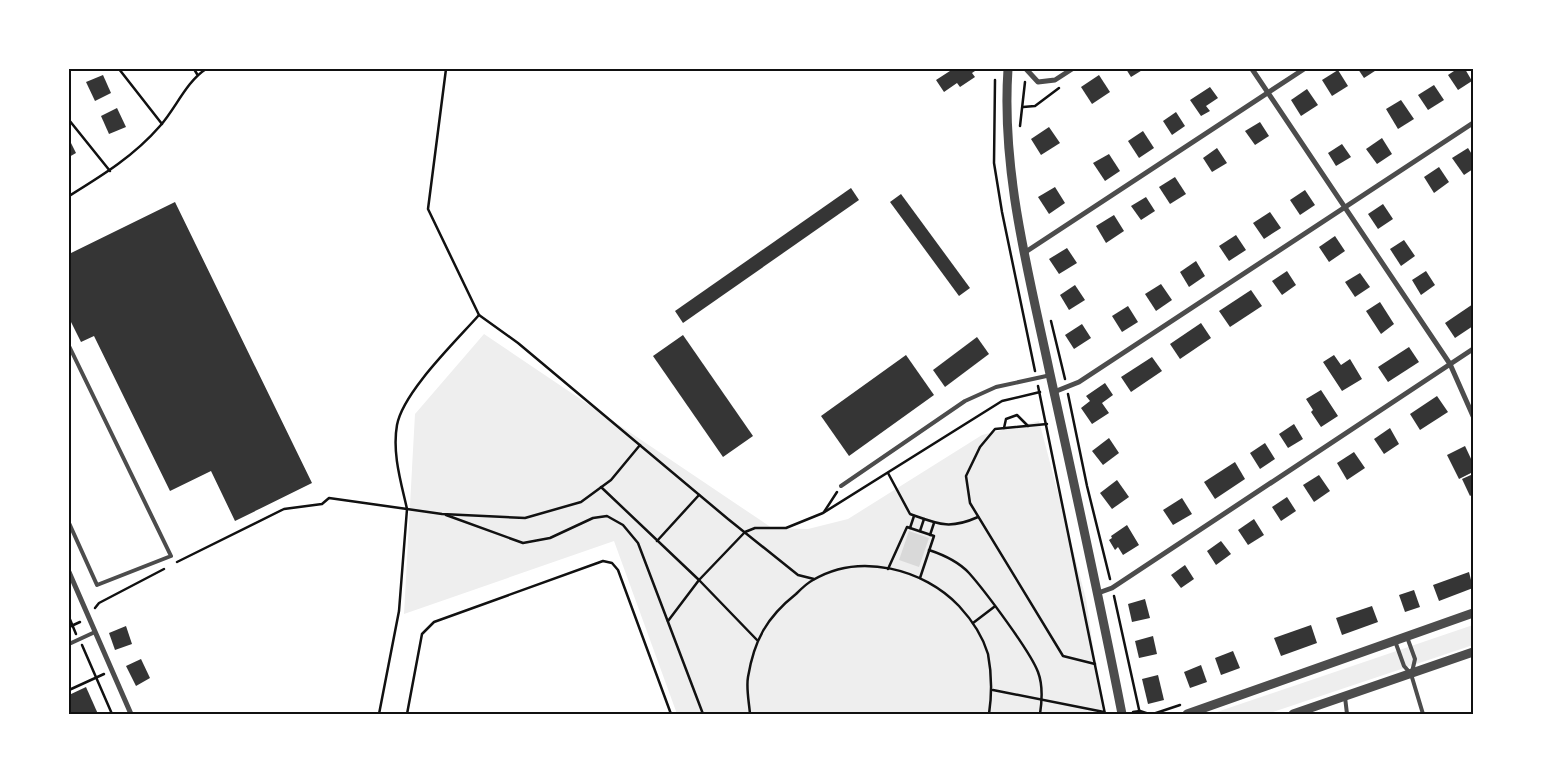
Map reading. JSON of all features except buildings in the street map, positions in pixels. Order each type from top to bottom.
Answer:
[{"type":"street","points":[[1008,69],[1005,106],[1023,253],[1098,593],[1122,714]]},
{"type":"street","points":[[1026,69],[1038,82],[1055,80],[1072,69]]},
{"type":"street","points":[[1252,69],[1450,364],[1473,416]]},
{"type":"street","points":[[1023,253],[1304,69]]},
{"type":"street","points":[[1054,392],[1079,382],[1473,123]]},
{"type":"street","points":[[1098,593],[1112,588],[1473,349]]},
{"type":"street","points":[[69,572],[130,714]]},
{"type":"street","points":[[1187,714],[1473,614]]},
{"type":"street","points":[[1293,714],[1473,652]]},
{"type":"lane","points":[[69,346],[171,556],[98,585],[69,523]]},
{"type":"lane","points":[[841,486],[965,401],[996,387],[1051,375]]},
{"type":"lane","points":[[69,644],[95,632]]},
{"type":"lane","points":[[1407,637],[1415,659],[1411,674]]},
{"type":"lane","points":[[1395,641],[1404,666],[1411,674],[1423,714]]},
{"type":"lane","points":[[1345,697],[1347,714]]},
{"type":"path","points":[[119,69],[162,124]]},
{"type":"path","points":[[194,69],[197,74]]},
{"type":"path","points":[[69,196],[110,171],[140,148],[162,124],[197,74],[206,69]]},
{"type":"path","points":[[446,69],[428,209],[479,315],[518,343],[699,495],[798,574],[814,580]]},
{"type":"path","points":[[994,106],[1035,106],[1058,90],[1066,73]]},
{"type":"path","points":[[993,690],[1105,713],[1002,212],[994,163],[996,78]]},
{"type":"path","points":[[69,120],[110,171]]},
{"type":"path","points":[[379,714],[399,611],[407,509],[396,453],[397,424],[414,390],[479,315]]},
{"type":"path","points":[[668,621],[699,580],[745,532],[755,528],[786,528],[823,514],[1002,401],[1040,392]]},
{"type":"path","points":[[1004,428],[1006,420],[1017,415],[1026,421],[1028,426]]},
{"type":"path","points":[[1046,424],[995,428],[980,447],[966,476],[970,503],[1063,656],[1095,664]]},
{"type":"path","points":[[173,564],[284,509],[322,504],[328,498],[442,514],[525,518],[580,502],[611,480],[640,445]]},
{"type":"path","points":[[888,473],[910,514],[914,516],[934,523],[960,525],[978,517]]},
{"type":"path","points":[[823,514],[841,486]]},
{"type":"path","points":[[601,487],[699,580],[757,641]]},
{"type":"path","points":[[657,541],[699,495]]},
{"type":"path","points":[[442,514],[523,543],[550,538],[593,518],[607,516],[623,525],[638,543],[703,714]]},
{"type":"path","points":[[910,528],[914,516]]},
{"type":"path","points":[[920,531],[924,519]]},
{"type":"path","points":[[930,534],[934,523]]},
{"type":"path","points":[[888,568],[907,527],[930,534],[934,536],[920,578]]},
{"type":"path","points":[[929,550],[949,557],[968,573],[994,607],[1038,672],[1042,700],[1040,714]]},
{"type":"path","points":[[407,714],[422,634],[434,622],[603,561],[612,563],[618,570],[671,714]]},
{"type":"path","points":[[750,714],[748,678],[757,641],[776,610],[814,580],[837,570],[874,566],[912,573],[945,591],[973,623],[987,653],[993,690],[989,714]]},
{"type":"path","points":[[69,627],[89,618],[99,603],[165,568]]},
{"type":"path","points":[[973,623],[994,607]]},
{"type":"path","points":[[69,617],[112,714]]},
{"type":"path","points":[[69,690],[111,670]]},
{"type":"path","points":[[1132,713],[1140,711],[1148,714]]},
{"type":"shaded area","points":[[484,334],[772,528],[808,529],[848,519],[982,435],[1039,421],[1086,599],[1103,714],[677,714],[614,541],[404,614],[415,414]]},
{"type":"shaded area","points":[[909,531],[929,538],[919,567],[899,560]]},
{"type":"shaded area","points":[[1473,625],[1473,645],[1267,714],[1211,714]]}]
